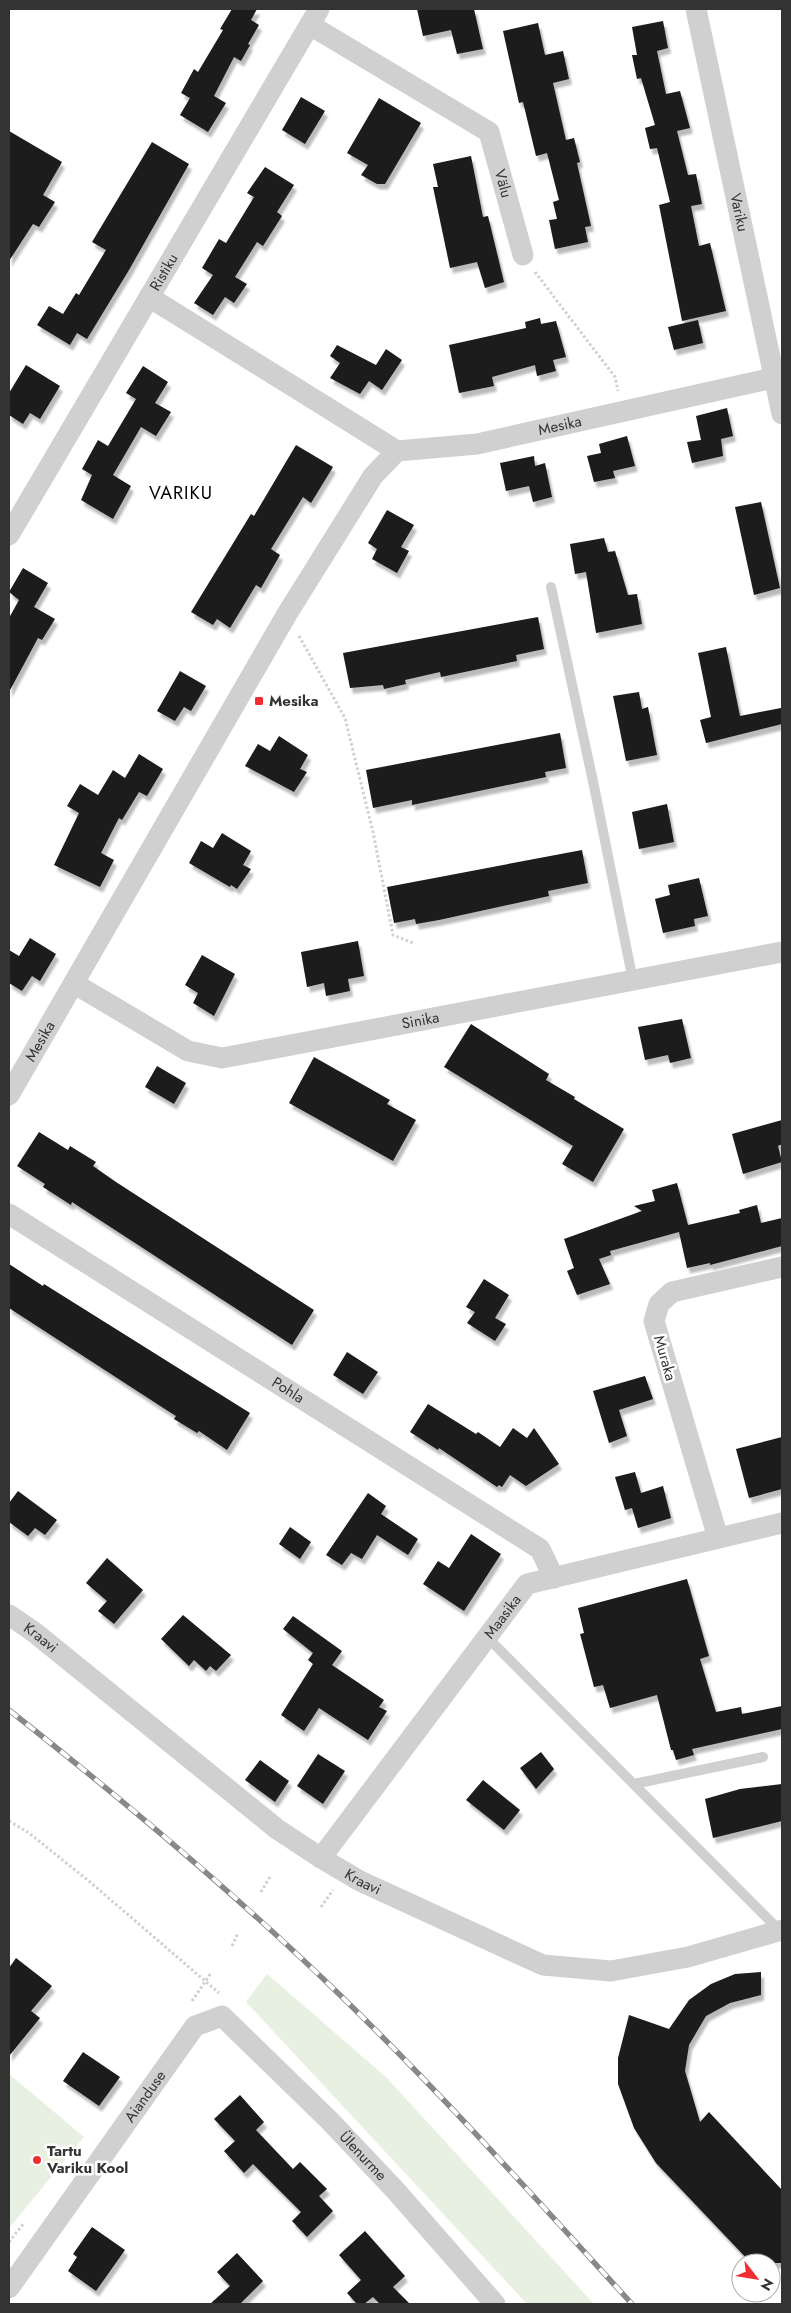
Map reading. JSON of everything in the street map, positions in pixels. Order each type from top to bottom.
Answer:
[{"type":"street","name":"Variku","points":[[696,9],[778,376],[782,414]]},
{"type":"street","name":"Välu","points":[[314,17],[489,132],[523,255]]},
{"type":"street","name":"Ristiku","points":[[9,535],[314,17]]},
{"type":"street","points":[[150,298],[396,451]]},
{"type":"street","name":"Mesika","points":[[9,1095],[75,984],[287,614],[373,476],[396,451],[477,444],[778,376]]},
{"type":"street","name":"Sinika","points":[[75,984],[188,1051],[222,1058],[782,952]]},
{"type":"street","name":"Pohla","points":[[9,1214],[540,1550],[554,1578]]},
{"type":"street","name":"Muraka","points":[[718,1538],[654,1321],[659,1304],[672,1292],[782,1267]]},
{"type":"street","name":"Maasika","points":[[321,1858],[527,1584],[782,1522]]},
{"type":"street","name":"Kraavi","points":[[9,1615],[34,1632],[277,1829],[321,1858],[360,1881],[543,1965],[611,1971],[688,1957],[781,1931]]},
{"type":"street","name":"Aianduse","points":[[9,2288],[195,2026],[222,2016]]},
{"type":"street","name":"Ülenurme","points":[[222,2016],[330,2121],[396,2191],[495,2304]]},
{"type":"lane","points":[[551,587],[590,767],[633,981]]},
{"type":"lane","points":[[487,1637],[781,1931]]},
{"type":"lane","points":[[634,1784],[763,1757]]},
{"type":"path","points":[[523,255],[615,377],[622,412]]},
{"type":"path","points":[[287,614],[344,718],[373,832],[393,935],[413,943]]},
{"type":"path","points":[[9,1821],[29,1833],[90,1882],[220,1995]]},
{"type":"path","points":[[261,1892],[271,1875]]},
{"type":"path","points":[[232,1946],[238,1933]]},
{"type":"path","points":[[206,1982],[211,1973]]},
{"type":"green space","points":[[267,1974],[386,2077],[594,2304],[527,2304],[246,2002]]},
{"type":"green space","name":"Tartu Variku Kool","points":[[9,2074],[84,2137],[9,2228]]},
{"type":"building","points":[[232,9],[257,9],[251,20],[259,25],[241,61],[234,57],[214,96],[226,103],[208,132],[180,115],[190,98],[181,93],[194,69],[198,72],[223,30],[220,29]]},
{"type":"building","points":[[417,9],[474,9],[483,49],[457,54],[451,30],[423,36]]},
{"type":"building","points":[[663,21],[668,48],[657,51],[666,94],[680,91],[690,128],[677,131],[688,175],[696,174],[702,204],[691,206],[699,246],[710,243],[726,311],[682,321],[659,205],[670,202],[657,148],[650,149],[645,128],[655,125],[641,78],[637,79],[632,55],[637,55],[632,27]]},
{"type":"building","points":[[538,23],[545,55],[563,51],[569,79],[553,83],[566,140],[574,138],[580,162],[577,163],[591,226],[585,227],[588,242],[555,249],[549,220],[557,219],[553,202],[559,200],[547,153],[536,156],[523,102],[519,103],[503,31]]},
{"type":"building","points":[[301,97],[325,111],[305,144],[282,130]]},
{"type":"building","points":[[379,98],[421,123],[385,184],[377,184],[361,175],[368,165],[347,153]]},
{"type":"building","points":[[9,131],[62,162],[43,195],[55,202],[39,227],[33,224],[9,261]]},
{"type":"building","points":[[152,142],[189,164],[129,270],[87,339],[77,333],[70,345],[37,325],[49,306],[63,314],[76,293],[79,295],[106,250],[92,242]]},
{"type":"building","points":[[471,156],[483,217],[488,216],[504,282],[485,288],[477,262],[450,268],[433,187],[438,187],[433,164]]},
{"type":"building","points":[[265,167],[294,185],[277,212],[282,216],[263,246],[257,242],[235,277],[247,284],[234,303],[225,297],[213,315],[194,303],[213,275],[202,268],[219,239],[226,243],[254,197],[247,193]]},
{"type":"building","points":[[540,318],[541,324],[556,321],[566,357],[553,360],[556,371],[537,376],[535,365],[492,377],[494,386],[459,393],[449,345],[526,328],[525,322]]},
{"type":"building","points":[[698,320],[703,343],[674,350],[668,327]]},
{"type":"building","points":[[337,345],[376,365],[386,349],[402,360],[382,390],[369,381],[360,394],[330,378],[340,363],[330,356]]},
{"type":"building","points":[[26,365],[60,386],[40,419],[30,413],[23,424],[9,415],[9,393]]},
{"type":"building","points":[[143,366],[168,382],[155,403],[171,412],[156,436],[141,427],[113,475],[131,486],[113,519],[81,500],[92,475],[82,469],[98,440],[108,446],[136,399],[126,393]]},
{"type":"building","points":[[727,408],[733,436],[721,439],[723,456],[692,463],[687,442],[701,440],[696,416]]},
{"type":"building","points":[[627,436],[635,466],[613,471],[615,478],[594,482],[587,456],[601,453],[599,444]]},
{"type":"building","points":[[296,445],[333,467],[311,503],[303,497],[271,549],[280,555],[261,588],[256,585],[230,628],[217,619],[213,625],[191,612],[251,514],[254,516]]},
{"type":"building","points":[[534,456],[535,466],[545,463],[552,497],[533,502],[529,486],[506,491],[500,463]]},
{"type":"building","points":[[761,502],[780,588],[754,595],[735,507]]},
{"type":"building","points":[[387,510],[414,525],[401,547],[409,551],[397,573],[372,559],[377,549],[368,543]]},
{"type":"building","points":[[604,538],[608,552],[615,551],[628,595],[637,594],[642,624],[596,633],[586,572],[575,574],[570,544]]},
{"type":"building","points":[[23,568],[48,583],[34,607],[55,619],[42,640],[38,638],[9,692],[9,618],[19,600],[9,592]]},
{"type":"building","points":[[538,617],[544,649],[516,655],[517,661],[441,677],[440,672],[405,680],[406,684],[384,689],[383,685],[350,688],[343,653]]},
{"type":"building","points":[[726,647],[740,716],[781,708],[782,724],[706,743],[700,720],[711,717],[698,653]]},
{"type":"building","points":[[180,671],[206,686],[191,711],[184,707],[175,721],[157,711]]},
{"type":"building","points":[[639,692],[642,709],[648,707],[657,755],[626,761],[613,696]]},
{"type":"building","points":[[560,733],[566,768],[545,772],[546,777],[412,805],[412,800],[373,808],[366,770]]},
{"type":"building","points":[[279,736],[308,755],[300,769],[307,772],[294,792],[245,766],[258,744],[270,751]]},
{"type":"building","points":[[139,754],[163,769],[147,796],[139,792],[122,820],[119,818],[101,853],[114,860],[100,887],[54,865],[79,813],[67,806],[80,784],[98,795],[113,770],[125,778]]},
{"type":"building","points":[[667,804],[674,842],[639,849],[632,812]]},
{"type":"building","points":[[222,833],[251,851],[243,865],[251,869],[237,889],[231,885],[230,887],[189,863],[201,841],[213,848]]},
{"type":"building","points":[[582,850],[588,883],[548,891],[549,896],[439,920],[416,924],[415,919],[394,923],[387,887]]},
{"type":"building","points":[[699,878],[708,916],[694,919],[695,926],[663,933],[655,899],[670,895],[668,885]]},
{"type":"building","points":[[30,938],[56,954],[40,981],[32,976],[22,991],[9,983],[9,950],[19,956]]},
{"type":"building","points":[[358,941],[364,976],[348,979],[350,991],[326,996],[324,983],[307,987],[301,952]]},
{"type":"building","points":[[202,955],[235,974],[214,1016],[193,1003],[198,993],[185,985]]},
{"type":"building","points":[[682,1019],[691,1058],[670,1063],[668,1055],[645,1060],[638,1027]]},
{"type":"building","points":[[471,1024],[549,1074],[546,1080],[624,1129],[593,1182],[562,1164],[573,1146],[444,1067]]},
{"type":"building","points":[[314,1057],[390,1100],[387,1104],[416,1120],[393,1161],[289,1103]]},
{"type":"building","points":[[157,1066],[186,1083],[174,1104],[145,1087]]},
{"type":"building","points":[[782,1120],[782,1144],[778,1146],[782,1162],[743,1174],[732,1134]]},
{"type":"building","points":[[39,1132],[68,1150],[70,1146],[96,1162],[93,1166],[116,1182],[314,1310],[292,1345],[72,1202],[71,1205],[43,1187],[45,1184],[17,1166]]},
{"type":"building","points":[[677,1183],[688,1225],[740,1213],[739,1210],[757,1205],[761,1223],[782,1218],[782,1246],[710,1265],[710,1263],[687,1268],[679,1232],[610,1251],[611,1255],[599,1259],[610,1284],[577,1295],[567,1271],[574,1268],[564,1239],[642,1211],[634,1206],[655,1201],[652,1190]]},
{"type":"building","points":[[9,1264],[250,1413],[227,1450],[199,1431],[197,1433],[174,1419],[176,1416],[9,1308]]},
{"type":"building","points":[[484,1279],[509,1295],[495,1318],[506,1324],[495,1341],[467,1323],[475,1312],[466,1307]]},
{"type":"building","points":[[347,1352],[378,1372],[363,1394],[333,1375]]},
{"type":"building","points":[[645,1376],[653,1399],[619,1410],[627,1436],[609,1443],[593,1391]]},
{"type":"building","points":[[428,1404],[476,1434],[478,1432],[500,1447],[513,1428],[527,1438],[534,1428],[559,1464],[526,1486],[510,1475],[502,1487],[499,1485],[497,1487],[439,1448],[438,1450],[410,1432]]},
{"type":"building","points":[[782,1437],[782,1489],[749,1498],[736,1449]]},
{"type":"building","points":[[635,1472],[641,1493],[663,1486],[671,1518],[638,1528],[632,1508],[625,1510],[615,1477]]},
{"type":"building","points":[[18,1491],[57,1520],[45,1535],[35,1528],[28,1536],[9,1522],[9,1503]]},
{"type":"building","points":[[368,1493],[386,1506],[381,1514],[418,1539],[408,1555],[377,1535],[362,1559],[351,1553],[342,1565],[326,1555]]},
{"type":"building","points":[[290,1527],[311,1542],[300,1559],[279,1544]]},
{"type":"building","points":[[471,1534],[501,1554],[464,1611],[423,1584],[438,1561],[449,1568]]},
{"type":"building","points":[[107,1558],[143,1590],[114,1624],[98,1611],[107,1601],[86,1583]]},
{"type":"building","points":[[687,1579],[709,1656],[700,1659],[716,1712],[741,1707],[742,1714],[782,1706],[782,1729],[692,1749],[694,1755],[676,1760],[673,1750],[671,1750],[657,1695],[610,1708],[603,1685],[594,1687],[580,1634],[584,1633],[578,1608]]},
{"type":"building","points":[[183,1615],[231,1655],[216,1671],[210,1666],[206,1671],[194,1660],[189,1666],[161,1639]]},
{"type":"building","points":[[293,1616],[342,1651],[332,1665],[384,1700],[379,1707],[387,1711],[368,1740],[319,1708],[304,1731],[281,1715],[313,1664],[308,1660],[313,1653],[283,1629]]},
{"type":"building","points":[[541,1752],[554,1769],[536,1789],[520,1768]]},
{"type":"building","points":[[318,1754],[345,1771],[323,1804],[297,1786]]},
{"type":"building","points":[[260,1760],[289,1781],[275,1802],[245,1780]]},
{"type":"building","points":[[483,1780],[520,1810],[504,1830],[466,1800]]},
{"type":"building","points":[[782,1784],[782,1821],[713,1838],[705,1799],[740,1789]]},
{"type":"building","points":[[16,1958],[52,1986],[31,2011],[40,2018],[9,2056],[9,1968]]},
{"type":"building","points":[[761,1972],[761,1995],[730,2003],[706,2016],[689,2045],[685,2071],[700,2122],[709,2112],[782,2190],[782,2263],[781,2253],[742,2253],[656,2163],[634,2128],[618,2084],[618,2058],[629,2015],[669,2029],[689,2000],[711,1984],[735,1974]]},
{"type":"building","points":[[83,2052],[120,2077],[99,2106],[63,2081]]},
{"type":"building","points":[[240,2095],[264,2122],[256,2130],[293,2169],[300,2162],[327,2189],[319,2196],[333,2211],[307,2237],[292,2221],[301,2212],[253,2164],[244,2173],[224,2151],[235,2141],[214,2119]]},
{"type":"building","points":[[92,2227],[125,2250],[96,2291],[68,2271],[77,2257],[73,2254]]},
{"type":"building","points":[[365,2231],[405,2276],[393,2287],[410,2304],[380,2304],[373,2297],[364,2304],[357,2304],[347,2293],[361,2280],[339,2255]]},
{"type":"building","points":[[237,2253],[263,2281],[240,2304],[210,2304],[230,2286],[217,2272]]},
{"type":"railway","points":[[9,1710],[94,1778],[220,1884],[341,1996],[452,2109],[632,2304]]},
{"type":"place","name":"Mesika","points":[[259,701]]},
{"type":"place","name":"Tartu Variku Kool","points":[[37,2160]]},
{"type":"district","name":"VARIKU","points":[[181,493]]}]
